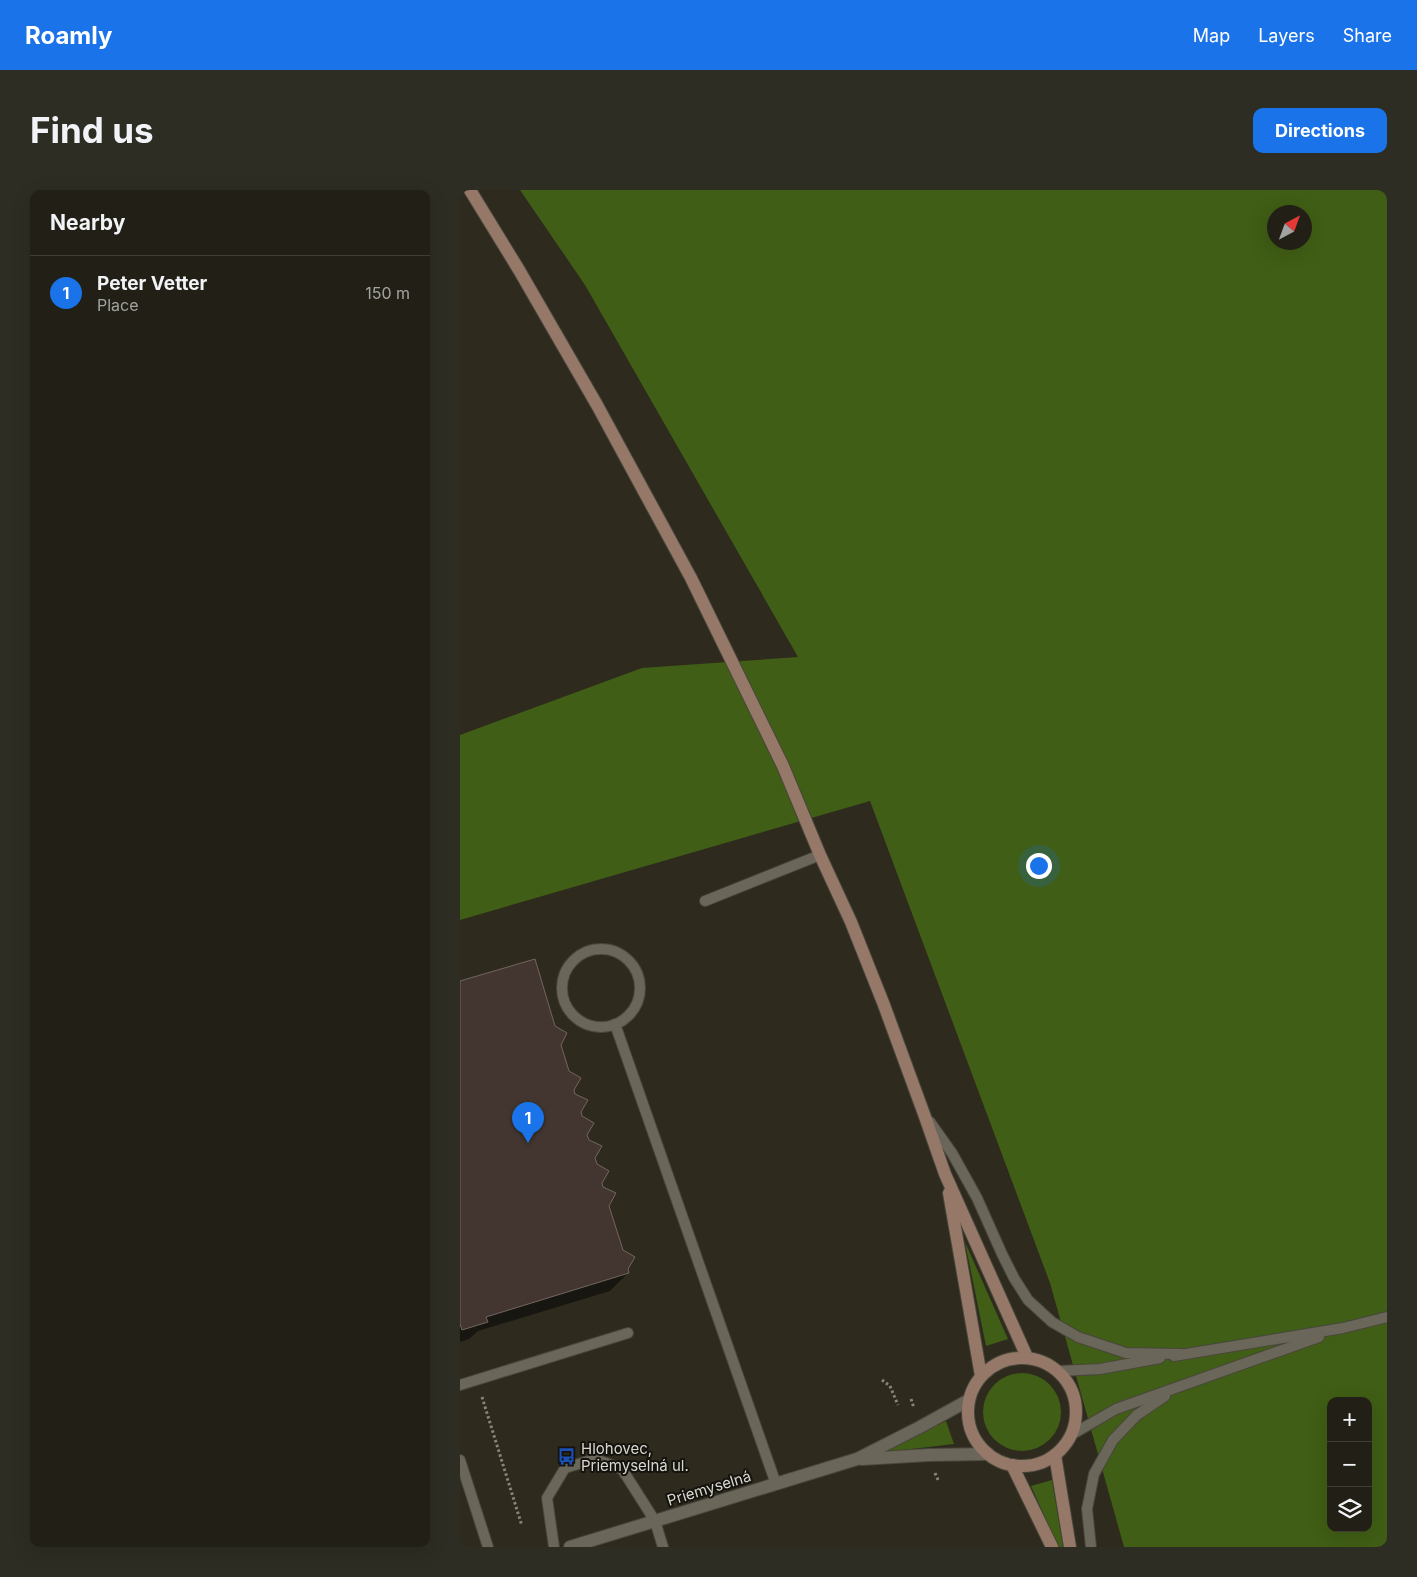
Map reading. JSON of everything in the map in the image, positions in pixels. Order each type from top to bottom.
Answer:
[{"type":"main road","points":[[470,190],[519,270],[597,405],[691,578],[783,766],[854,931],[945,1174],[1026,1357]]},
{"type":"main road","points":[[945,1174],[981,1376]]},
{"type":"main road","points":[[1026,1357],[1044,1362],[1058,1372],[1070,1386],[1076,1402],[1076,1419],[1071,1435],[1062,1449],[1048,1460],[1032,1465],[1012,1465],[999,1461],[988,1454],[978,1444],[972,1433],[968,1413],[973,1387],[981,1376],[1002,1361],[1026,1357]]},
{"type":"main road","points":[[1055,1455],[1070,1547]]},
{"type":"main road","points":[[1012,1465],[1052,1547]]},
{"type":"street","name":"Priemyselná","points":[[570,1547],[857,1459],[969,1400]]},
{"type":"street","name":"Priemyselná","points":[[857,1459],[988,1454]]},
{"type":"lane","points":[[705,901],[820,855]]},
{"type":"lane","points":[[602,949],[618,953],[627,958],[636,971],[640,986],[637,1002],[628,1015],[615,1024],[600,1026],[584,1023],[572,1013],[564,999],[562,984],[565,973],[574,960],[587,952],[602,949]]},
{"type":"lane","points":[[615,1024],[776,1484]]},
{"type":"lane","points":[[924,1114],[952,1153],[977,1198],[1006,1262],[1028,1300],[1052,1322],[1078,1337],[1126,1353],[1181,1354]]},
{"type":"lane","points":[[1058,1372],[1100,1369],[1343,1328],[1387,1317]]},
{"type":"lane","points":[[1071,1435],[1116,1409],[1343,1328]]},
{"type":"lane","points":[[460,1385],[628,1333]]},
{"type":"lane","points":[[1091,1547],[1086,1509],[1094,1474],[1113,1440],[1131,1421],[1178,1387]]},
{"type":"lane","points":[[554,1547],[547,1498],[565,1468],[595,1459],[622,1469],[655,1521],[663,1547]]},
{"type":"lane","points":[[460,1460],[488,1547]]},
{"type":"path","points":[[477,1380],[522,1526]]},
{"type":"path","points":[[882,1380],[890,1386],[898,1405]]},
{"type":"path","points":[[911,1399],[915,1412]]},
{"type":"green space","points":[[520,190],[1387,190],[1387,1547],[1124,1547],[1050,1283],[870,801],[460,920],[460,735],[642,668],[798,657],[585,285]]},
{"type":"green space","points":[[965,1242],[1008,1339],[986,1346]]},
{"type":"green space","points":[[1022,1373],[1037,1376],[1050,1384],[1058,1397],[1061,1412],[1058,1427],[1050,1440],[1037,1448],[1022,1451],[1007,1448],[994,1440],[986,1427],[983,1412],[986,1397],[994,1384],[1007,1376]]},
{"type":"green space","points":[[946,1421],[954,1444],[878,1453]]},
{"type":"green space","points":[[1052,1480],[1063,1547],[1058,1547],[1031,1486]]},
{"type":"building","points":[[535,959],[555,1026],[567,1033],[561,1045],[569,1071],[581,1078],[574,1090],[575,1094],[588,1100],[581,1112],[582,1116],[594,1123],[587,1135],[589,1140],[602,1146],[595,1158],[597,1164],[609,1171],[602,1183],[603,1187],[616,1193],[609,1206],[623,1250],[635,1257],[628,1269],[629,1273],[486,1317],[488,1322],[462,1330],[460,1324],[460,981]]},
{"type":"place","name":"Peter Vetter","points":[[528,1143]]},
{"type":"place","name":"Hlohovec, Priemyselná ul.","points":[[567,1457]]}]
